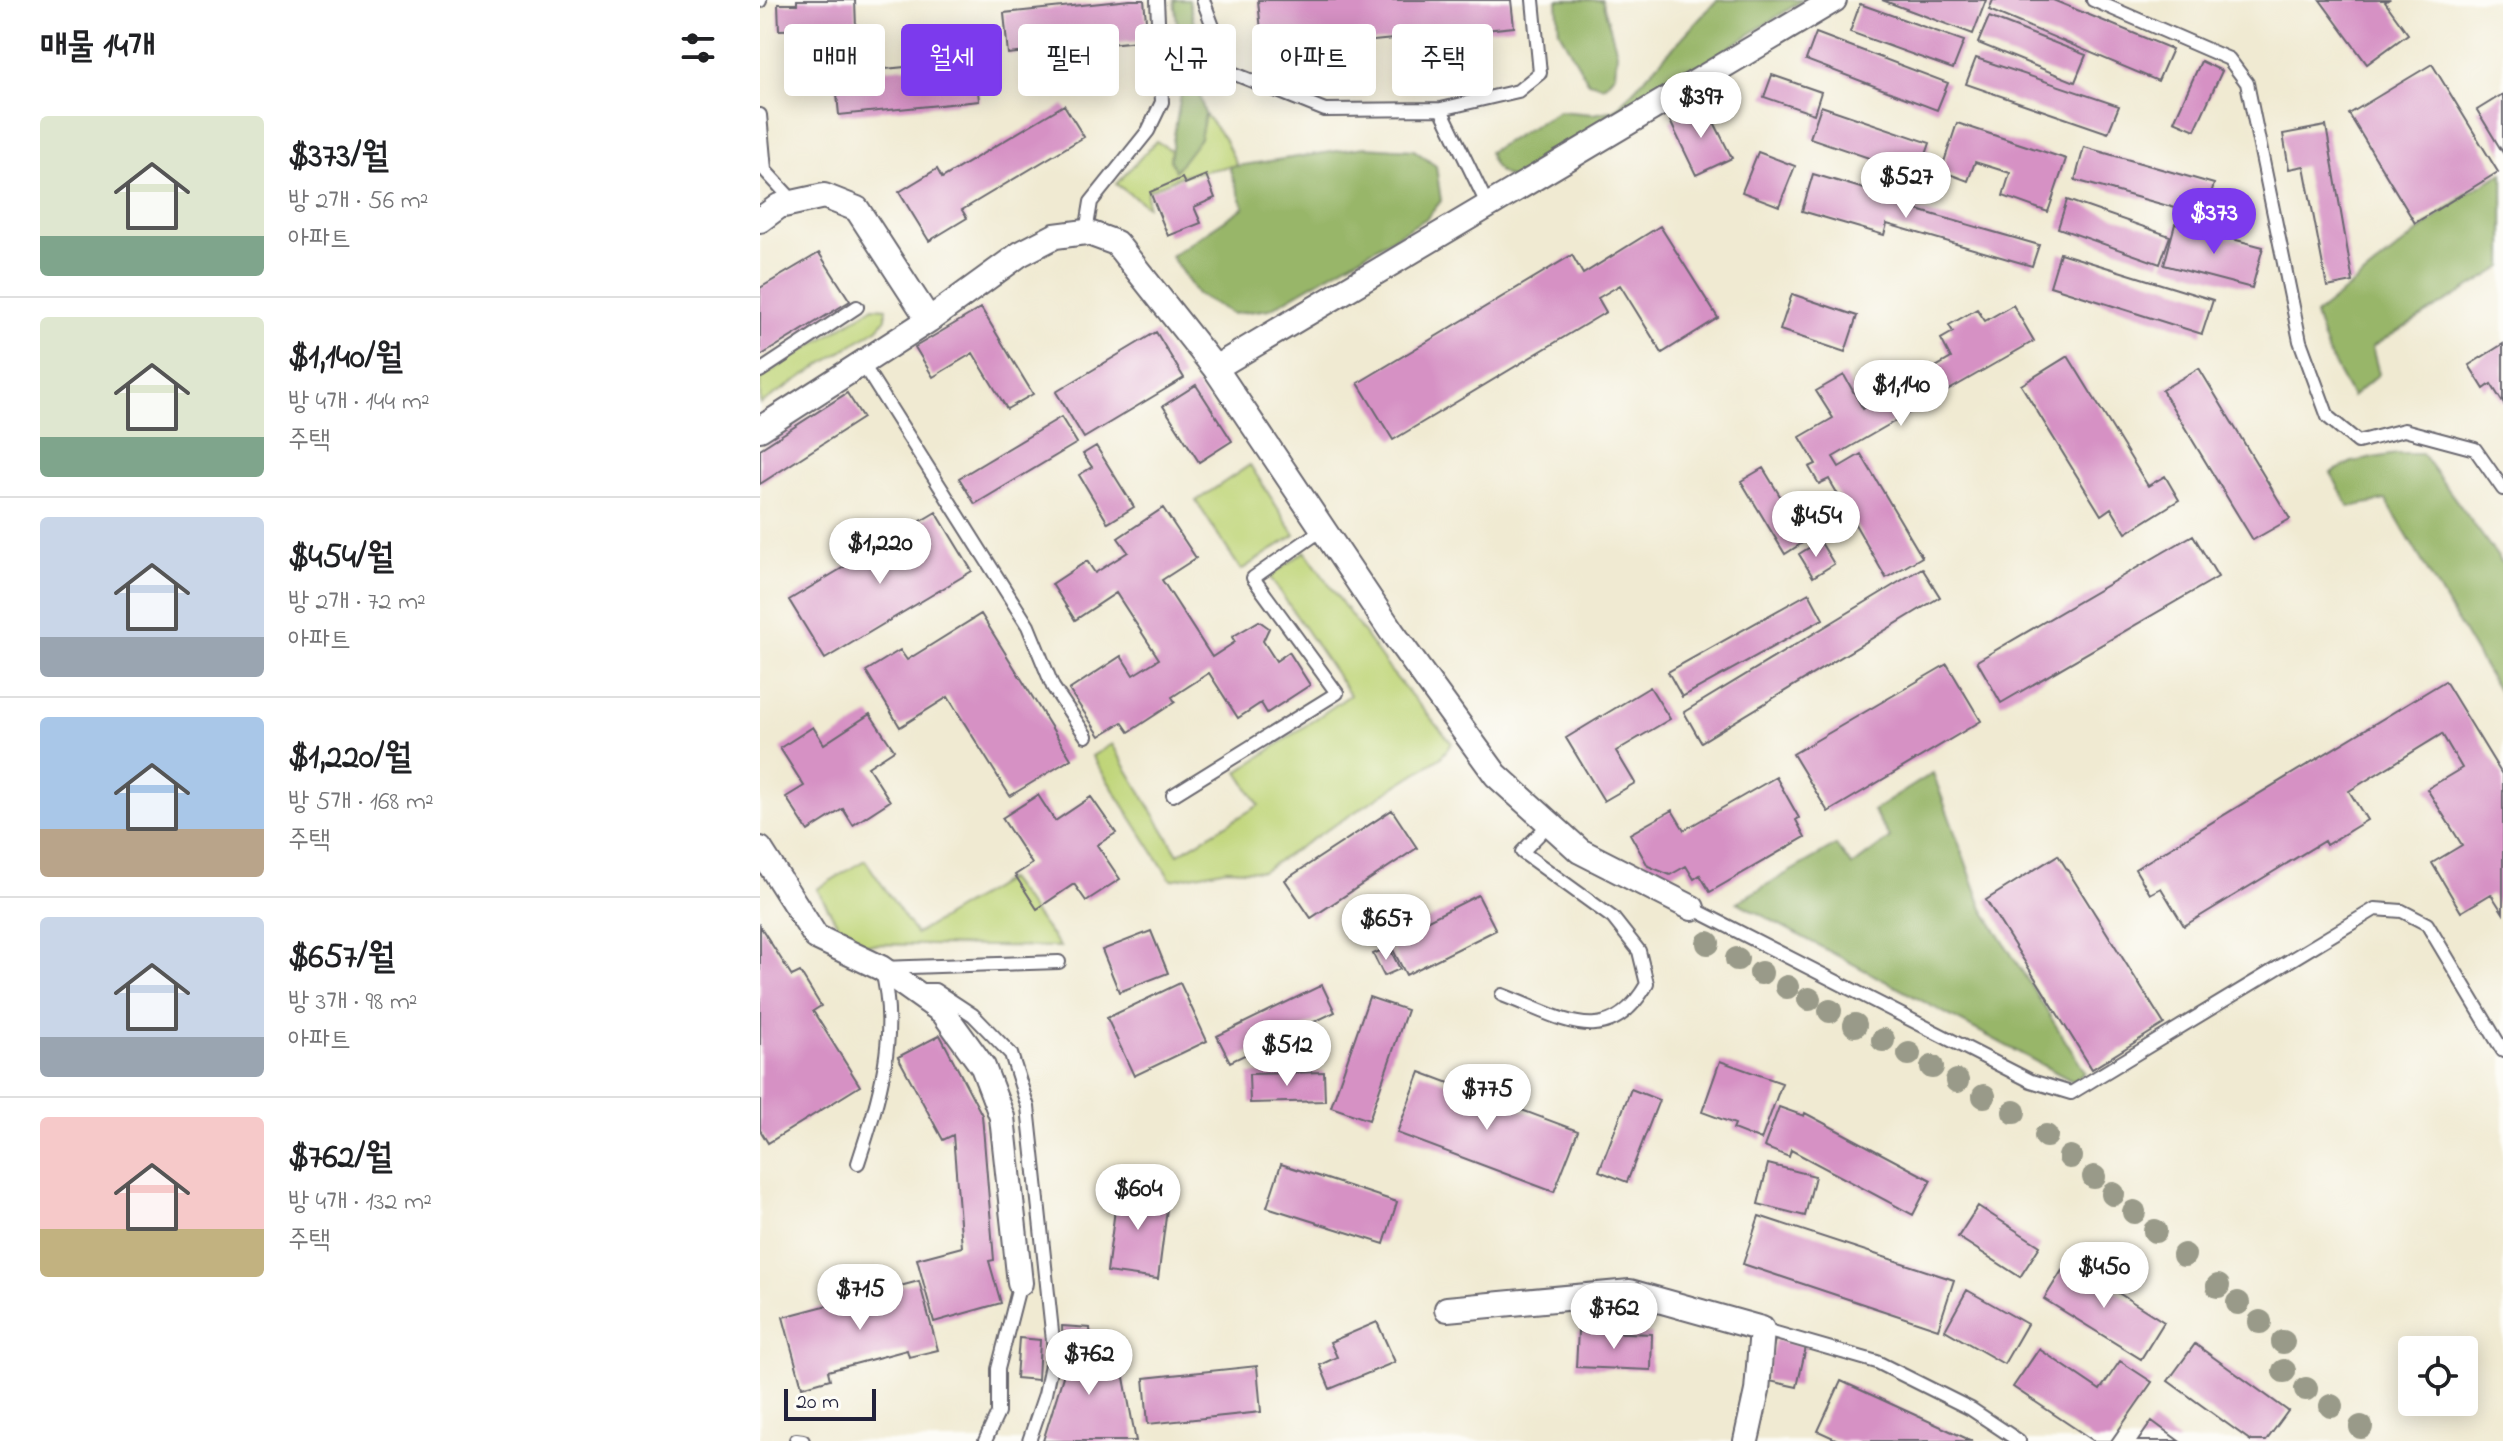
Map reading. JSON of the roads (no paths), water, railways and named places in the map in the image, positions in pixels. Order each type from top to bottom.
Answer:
[{"type":"street","points":[[1215,368],[1834,0]]},
{"type":"street","points":[[760,220],[779,206],[824,196],[857,209],[929,320]]},
{"type":"street","points":[[760,429],[929,320],[1020,254],[1055,236],[1086,232],[1116,243],[1215,368],[1392,632],[1496,775],[1580,851],[1692,908]]},
{"type":"street","points":[[760,849],[816,937],[881,968],[943,1012],[983,1067],[1002,1117],[1020,1283]]},
{"type":"street","points":[[1447,1309],[1630,1292],[1762,1329],[1757,1391],[1746,1441]]},
{"type":"lane","points":[[1086,232],[1091,202],[1148,131],[1162,102],[1157,0]]},
{"type":"lane","points":[[1203,0],[1230,72],[1325,110],[1441,109],[1518,91],[1540,73],[1533,0]]},
{"type":"lane","points":[[2093,0],[2229,59],[2247,83],[2300,341],[2328,417],[2358,442],[2404,430],[2475,449],[2503,489]]},
{"type":"lane","points":[[1441,109],[1488,206]]},
{"type":"lane","points":[[760,115],[762,167],[795,203]]},
{"type":"lane","points":[[760,371],[857,307]]},
{"type":"lane","points":[[862,363],[1028,626],[1053,687],[1086,736]]},
{"type":"lane","points":[[1173,795],[1337,693],[1253,578],[1323,529]]},
{"type":"lane","points":[[1502,995],[1584,1025],[1613,1022],[1633,1008],[1647,984],[1639,951],[1613,918],[1522,852],[1549,824]]},
{"type":"lane","points":[[1692,908],[2031,1081],[2071,1093],[2375,909],[2402,911],[2427,924],[2503,1051]]},
{"type":"lane","points":[[858,1163],[877,1104],[890,1027],[890,998],[881,968],[1059,962]]},
{"type":"lane","points":[[913,990],[935,990],[973,1015],[1011,1054],[1028,1107],[1054,1350],[1045,1394],[1029,1441]]},
{"type":"lane","points":[[985,1441],[998,1413],[998,1369],[1020,1283]]},
{"type":"lane","points":[[1762,1329],[1877,1362],[1971,1409],[2019,1441]]},
{"type":"lane","points":[[796,1440],[803,1441]]}]
